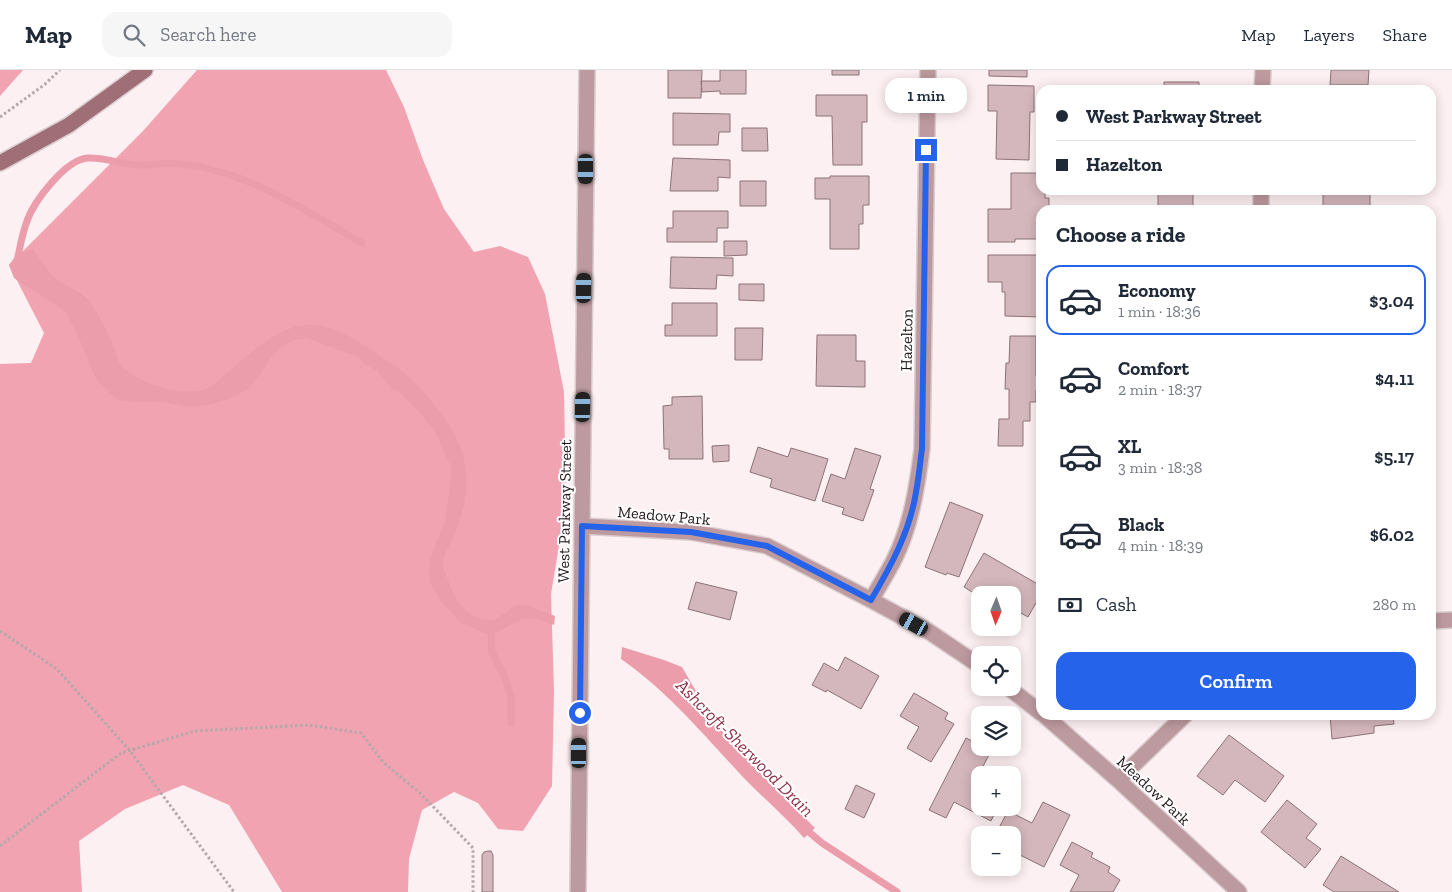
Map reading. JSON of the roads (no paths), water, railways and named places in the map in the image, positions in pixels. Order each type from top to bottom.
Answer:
[{"type":"main road","points":[[0,163],[69,125],[145,70]]},
{"type":"street","name":"West Parkway Street","points":[[578,892],[586,70]]},
{"type":"street","name":"Hazelton","points":[[871,600],[893,562],[907,528],[916,493],[922,449],[928,70]]},
{"type":"street","points":[[1262,85],[1263,70]]},
{"type":"street","name":"Meadow Park","points":[[582,526],[691,532],[767,546],[928,631],[971,660]]},
{"type":"street","points":[[1436,621],[1452,620]]},
{"type":"street","name":"Meadow Park","points":[[1019,696],[1036,709]]},
{"type":"street","name":"Meadow Park","points":[[1049,720],[1118,780],[1239,892]]},
{"type":"street","points":[[1118,780],[1180,720]]},
{"type":"waterway","points":[[17,261],[25,226],[36,203],[52,182],[70,165],[88,158],[134,165],[179,164],[228,174],[274,193],[362,243]]},
{"type":"waterway","points":[[491,626],[492,653],[504,675],[511,696],[511,723]]},
{"type":"waterway","name":"Ashcroft-Sherwood Drain","points":[[803,827],[822,843],[897,892]]}]
